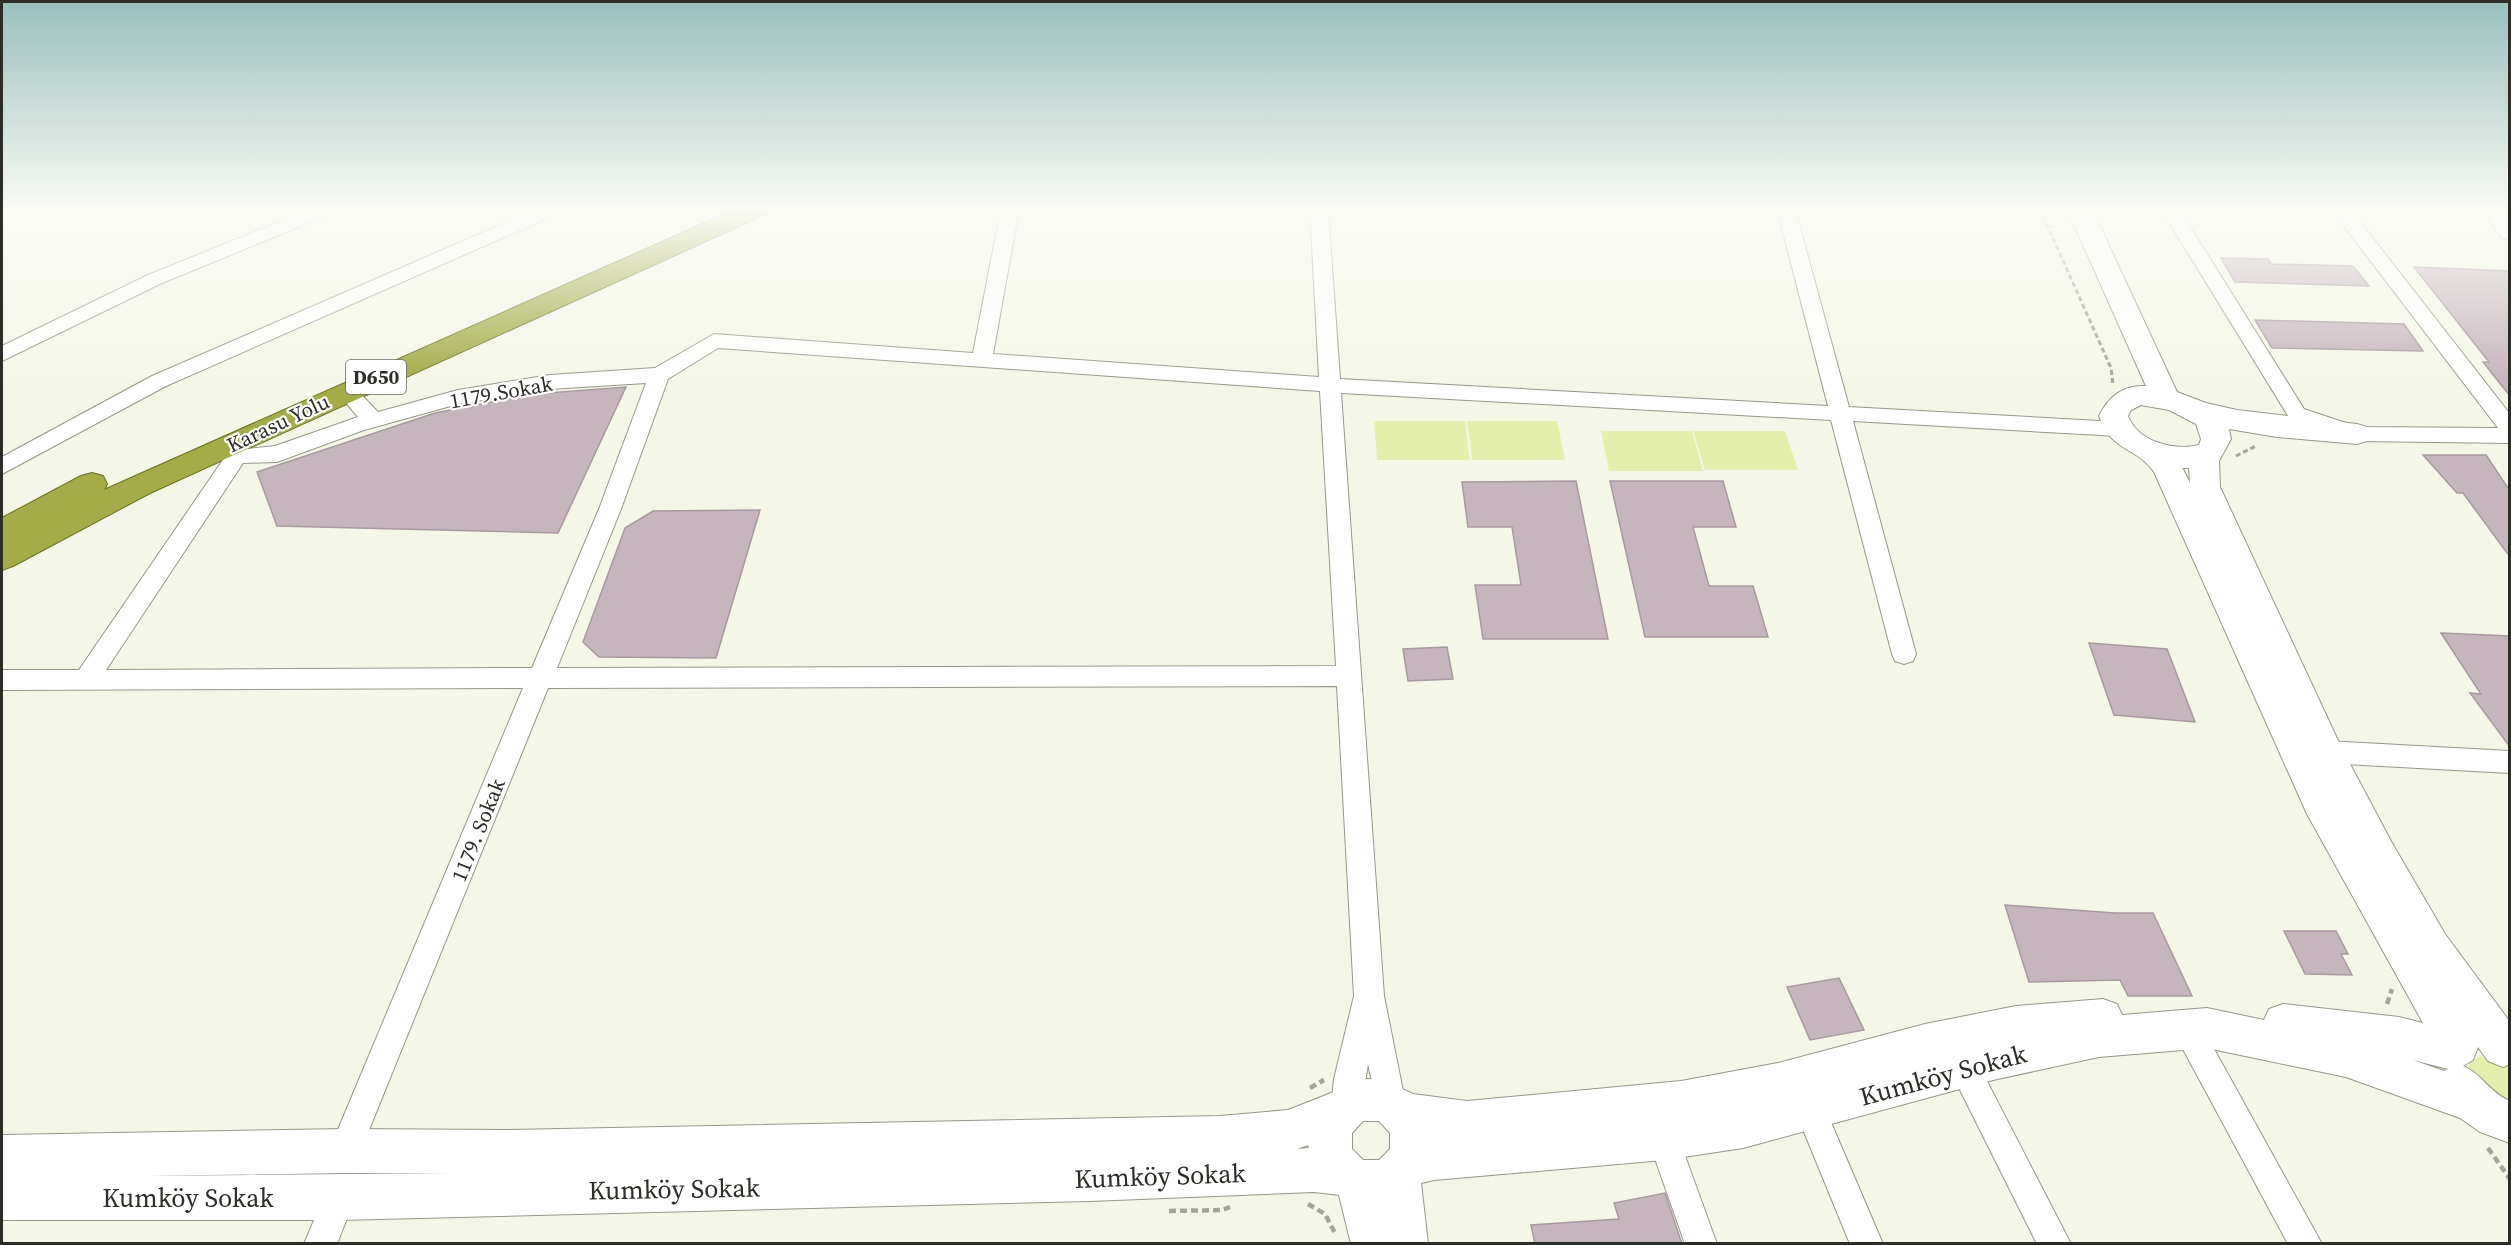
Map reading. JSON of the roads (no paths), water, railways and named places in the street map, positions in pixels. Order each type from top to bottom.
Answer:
[{"type":"highway","points":[[2,532],[118,470],[584,267]]},
{"type":"highway","name":"Karasu Yolu","points":[[2,558],[139,485],[225,455],[346,391],[626,267]]},
{"type":"main road","points":[[2086,267],[2124,350],[2133,377],[2117,396],[2113,414],[2118,429],[2136,445],[2158,455],[2183,460],[2284,436],[2357,434]]},
{"type":"main road","points":[[2106,267],[2165,397]]},
{"type":"main road","points":[[2117,396],[2165,397],[2198,411],[2231,420],[2280,428],[2357,434]]},
{"type":"main road","points":[[2198,411],[2212,427],[2216,436],[2216,454],[2205,487],[2326,752],[2379,855],[2431,947],[2506,1049]]},
{"type":"main road","points":[[2158,455],[2168,469],[2320,803],[2456,1048]]},
{"type":"main road","name":"Kumköy Sokak","points":[[1397,1110],[1467,1122],[1681,1102],[1778,1084],[1925,1044],[2016,1026],[2093,1019],[2187,1014],[2231,1017],[2399,1037],[2456,1048]]},
{"type":"main road","name":"Kumköy Sokak","points":[[1403,1170],[1434,1158],[1664,1138],[1743,1127],[1964,1068],[2099,1037],[2207,1028],[2261,1037],[2346,1057],[2495,1119]]},
{"type":"main road","points":[[2495,1119],[2453,1074],[2451,1061],[2456,1048],[2473,1040],[2487,1041],[2506,1049]]},
{"type":"main road","points":[[1366,1100],[1397,1110],[1409,1126],[1413,1139],[1412,1152],[1403,1170],[1387,1181],[1374,1184],[1351,1177],[1336,1163],[1331,1150],[1329,1136],[1333,1122],[1344,1109],[1366,1100]]},
{"type":"main road","name":"Kumköy Sokak","points":[[2,1157],[345,1151],[510,1152],[1220,1137],[1288,1131],[1344,1109]]},
{"type":"main road","name":"Kumköy Sokak","points":[[2,1198],[339,1198],[1090,1179],[1314,1170],[1351,1177]]},
{"type":"street","points":[[2,354],[155,279],[184,267]]},
{"type":"street","points":[[2,466],[159,381],[420,267]]},
{"type":"street","points":[[982,360],[999,267]]},
{"type":"street","points":[[1323,267],[1369,996],[1397,1110]]},
{"type":"street","points":[[1801,267],[1904,654]]},
{"type":"street","points":[[2206,267],[2297,414],[2357,434],[2510,436]]},
{"type":"street","points":[[2385,267],[2510,429]]},
{"type":"street","points":[[659,375],[714,341],[1330,386],[2118,429]]},
{"type":"street","name":"1179.Sokak","points":[[225,455],[277,454],[374,421],[458,397],[550,382],[659,375]]},
{"type":"street","name":"1179. Sokak","points":[[345,1151],[610,509],[659,375]]},
{"type":"street","points":[[346,391],[374,421]]},
{"type":"street","points":[[86,679],[220,481],[225,455]]},
{"type":"street","points":[[2,680],[1348,676]]},
{"type":"street","points":[[2326,752],[2510,762]]},
{"type":"street","points":[[1344,1109],[1369,996]]},
{"type":"street","points":[[2188,1030],[2306,1244]]},
{"type":"street","points":[[1964,1068],[2055,1244]]},
{"type":"street","points":[[1810,1110],[1867,1244]]},
{"type":"street","points":[[1664,1138],[1701,1244]]},
{"type":"street","points":[[1403,1170],[1407,1244]]},
{"type":"street","points":[[1351,1177],[1373,1244]]},
{"type":"street","points":[[321,1244],[339,1198]]}]
